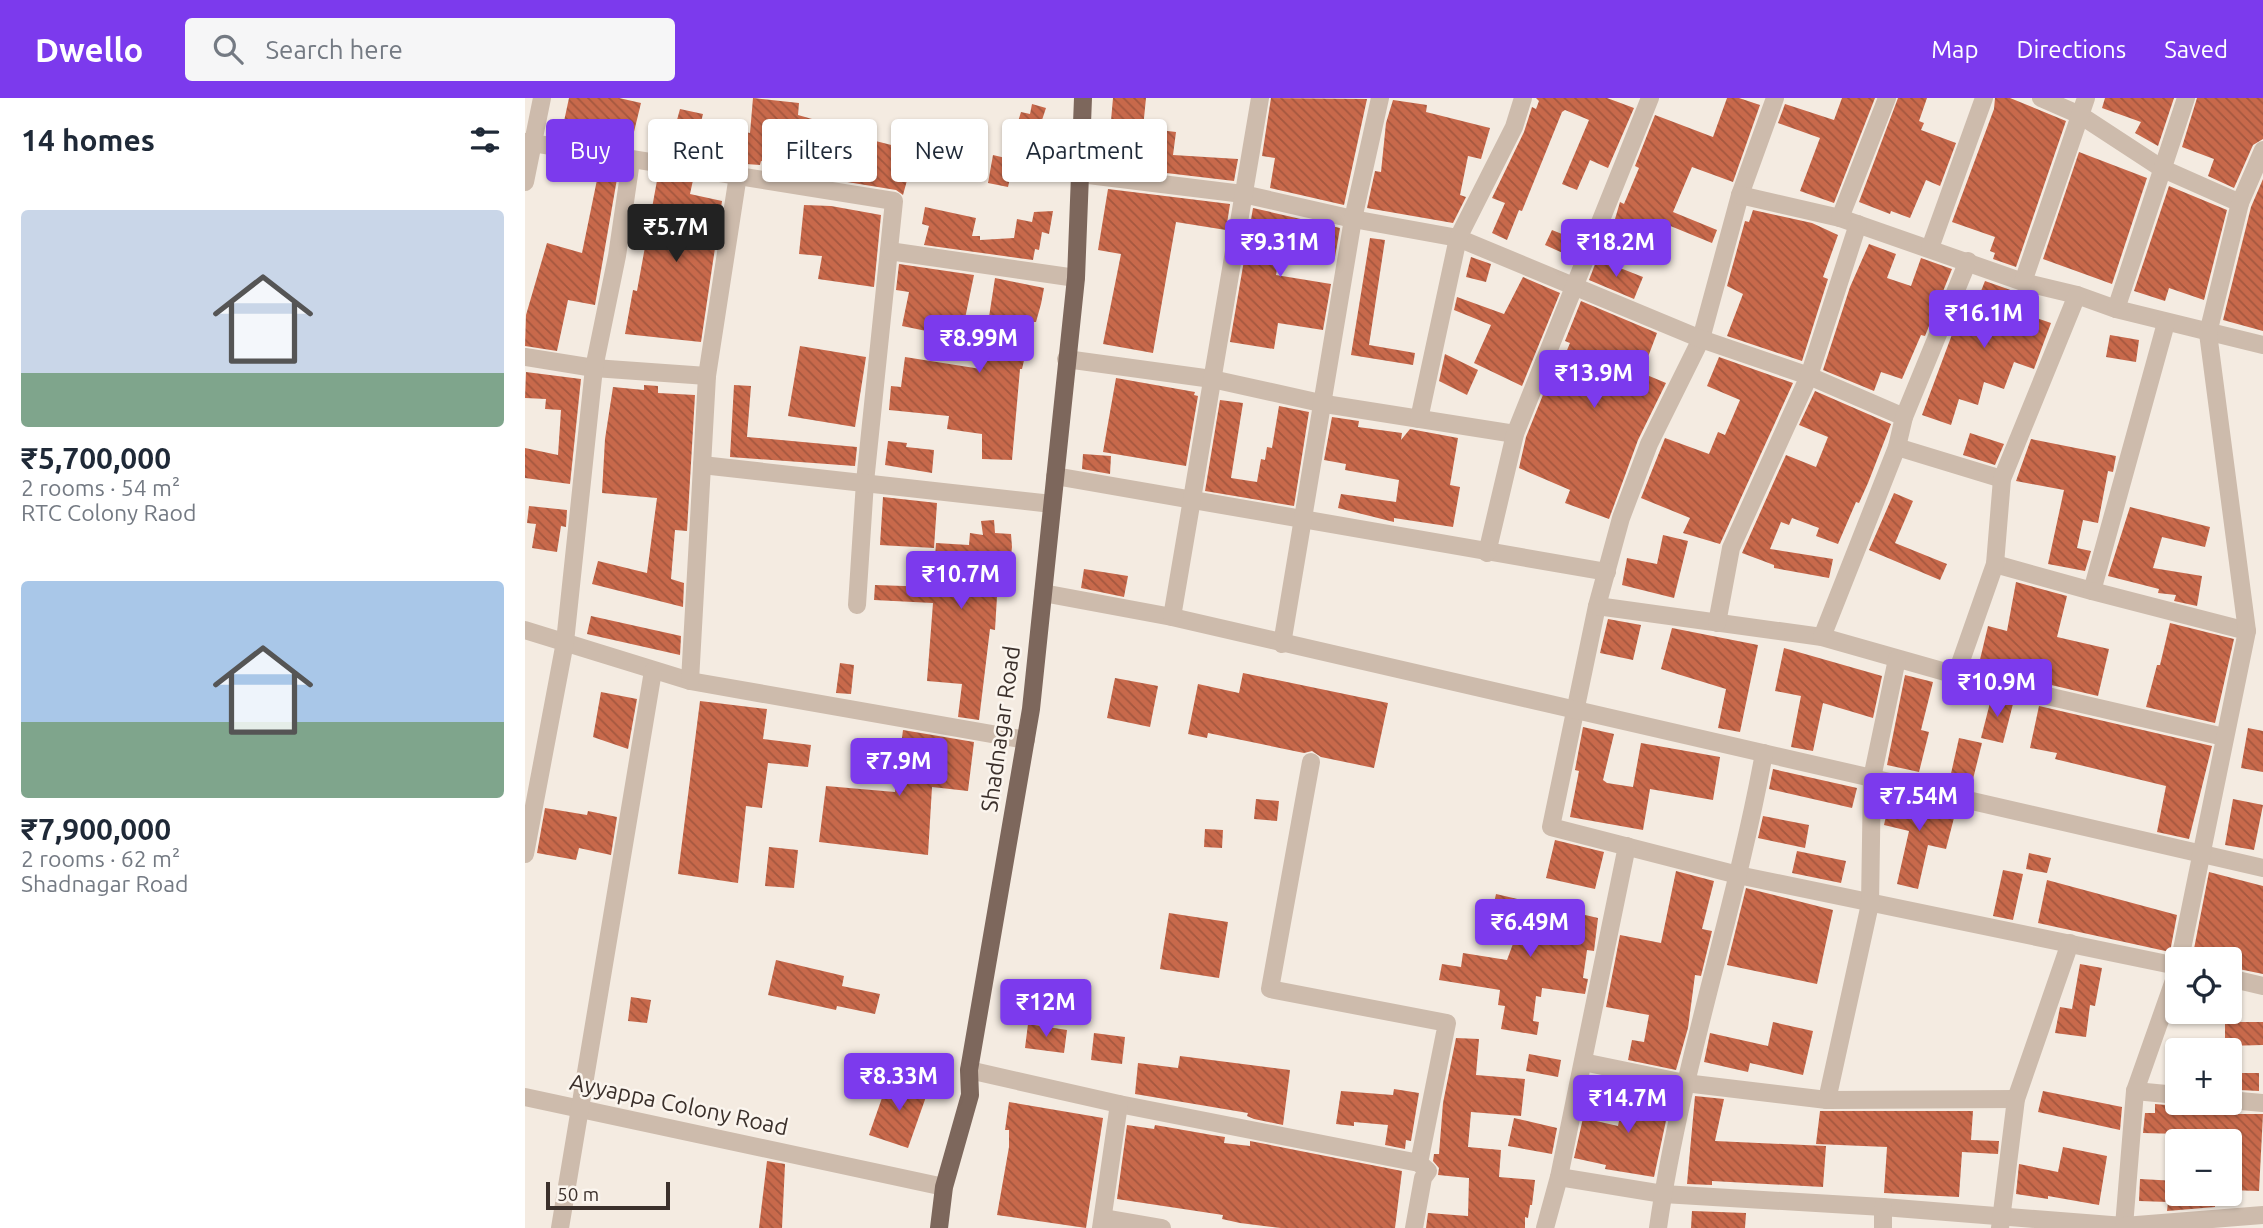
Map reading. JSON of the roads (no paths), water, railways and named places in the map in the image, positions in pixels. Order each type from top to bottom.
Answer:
[{"type":"main road","name":"Shadnagar Road","points":[[1084,119],[1085,100]]},
{"type":"main road","name":"Shadnagar Road","points":[[939,1228],[944,1187],[970,1095],[969,1070],[1026,740],[1076,278],[1080,182]]},
{"type":"street","points":[[525,182],[529,142],[542,98]]},
{"type":"street","points":[[1171,617],[1260,98]]},
{"type":"street","points":[[1282,644],[1325,404],[1353,219],[1380,98]]},
{"type":"street","points":[[1419,419],[1458,238],[1514,127],[1523,98]]},
{"type":"street","points":[[1487,552],[1515,434],[1650,98]]},
{"type":"street","points":[[1775,98],[1740,195],[1701,339],[1649,444],[1628,496],[1597,606],[1551,827],[1738,876],[2165,963]]},
{"type":"street","points":[[1840,218],[1887,98]]},
{"type":"street","points":[[1930,248],[1984,98]]},
{"type":"street","points":[[2041,98],[2080,116],[2161,168],[2240,203]]},
{"type":"street","points":[[2023,282],[2086,98]]},
{"type":"street","points":[[2116,309],[2186,98]]},
{"type":"street","points":[[2183,947],[2247,631],[2208,334],[2240,203],[2263,150]]},
{"type":"street","points":[[748,178],[894,201],[865,482],[857,605]]},
{"type":"street","points":[[525,854],[565,642],[594,368],[617,256],[628,182]]},
{"type":"street","points":[[690,681],[707,376],[737,182]]},
{"type":"street","points":[[1145,182],[1243,194],[1353,219],[1458,238],[1701,339],[1809,376],[1904,417]]},
{"type":"street","points":[[1740,195],[1840,218],[2023,282],[2077,295],[2116,309],[2208,334],[2263,345]]},
{"type":"street","points":[[1717,624],[1731,548],[1809,376],[1858,224]]},
{"type":"street","points":[[889,251],[1076,278]]},
{"type":"street","points":[[1822,637],[1898,447],[1904,417],[1968,261]]},
{"type":"street","points":[[1956,675],[1996,564],[2002,480],[2077,295]]},
{"type":"street","points":[[2092,592],[2166,323]]},
{"type":"street","points":[[525,357],[594,368],[707,376]]},
{"type":"street","points":[[1066,359],[1212,379],[1325,404],[1515,434]]},
{"type":"street","points":[[1898,447],[2002,480]]},
{"type":"street","points":[[702,466],[1052,503]]},
{"type":"street","points":[[1055,476],[1607,572]]},
{"type":"street","points":[[1996,564],[2092,592],[2247,631]]},
{"type":"street","points":[[1043,593],[1171,617],[1574,708],[2263,869]]},
{"type":"street","points":[[1597,606],[1822,637],[1956,675],[2224,737]]},
{"type":"street","points":[[525,631],[690,681],[1026,740]]},
{"type":"street","points":[[1827,1100],[1870,904],[1872,778],[1898,659]]},
{"type":"street","points":[[560,1228],[653,671]]},
{"type":"street","points":[[1658,1228],[1685,1083],[1738,876],[1764,753]]},
{"type":"street","points":[[1311,762],[1270,989],[1447,1023],[1419,1163]]},
{"type":"street","points":[[1545,1228],[1559,1177],[1627,846]]},
{"type":"street","points":[[2000,1222],[2016,1100],[2070,943]]},
{"type":"street","points":[[2242,981],[2263,986]]},
{"type":"street","points":[[2124,1226],[2135,1091],[2165,1006]]},
{"type":"street","points":[[1583,1062],[1685,1083],[1827,1100],[2016,1100]]},
{"type":"street","points":[[969,1070],[1119,1104],[1419,1163],[1428,1171],[1423,1178],[1414,1228]]},
{"type":"street","points":[[2135,1091],[2165,1094]]},
{"type":"street","name":"Ayyappa Colony Road","points":[[525,1097],[944,1187]]},
{"type":"street","points":[[2242,1101],[2263,1103]]},
{"type":"street","points":[[1119,1104],[1103,1223],[1162,1228]]},
{"type":"street","points":[[1559,1177],[1663,1194],[1883,1207],[2000,1222],[2124,1226],[2263,1215]]},
{"type":"street","points":[[1883,1207],[1883,1228]]}]
